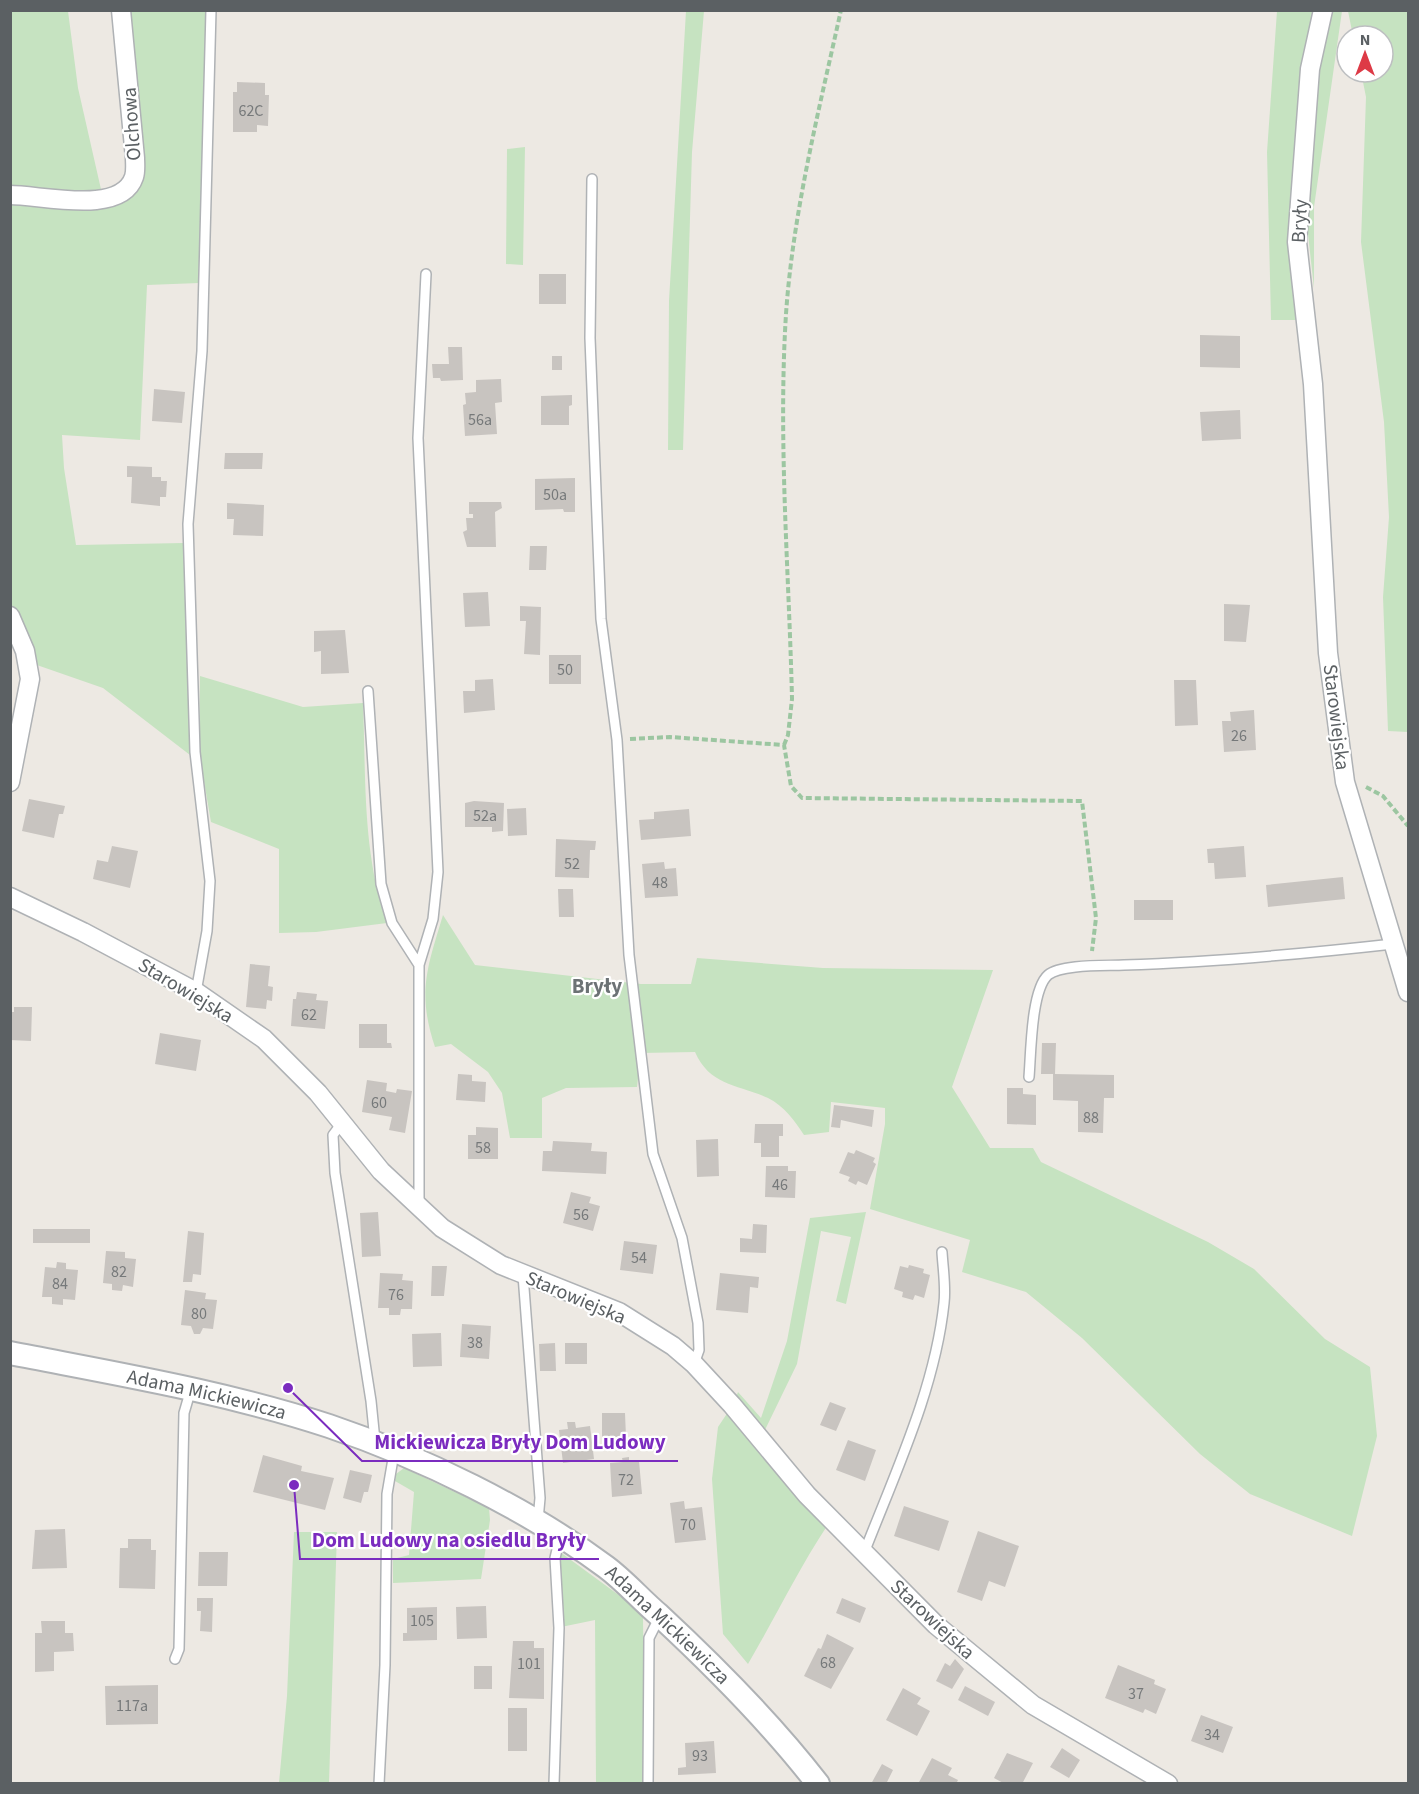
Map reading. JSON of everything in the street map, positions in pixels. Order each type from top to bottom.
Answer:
[{"type":"street","name":"Olchowa","points":[[10,195],[99,201],[118,195],[128,186],[134,176],[135,158],[121,10]]},
{"type":"street","name":"Bryły","points":[[1316,432],[1297,242],[1310,69],[1323,10]]},
{"type":"street","name":"Starowiejska","points":[[1316,432],[1329,653],[1345,782],[1408,992]]},
{"type":"street","points":[[10,616],[25,651],[30,679],[10,782]]},
{"type":"street","name":"Starowiejska","points":[[10,897],[83,932],[196,992],[264,1039],[294,1068],[381,1171],[442,1228],[474,1250],[523,1275],[619,1312],[673,1346],[694,1364],[744,1418],[807,1496],[936,1625],[1033,1705],[1168,1784]]},
{"type":"street","name":"Adama Mickiewicza","points":[[10,1353],[191,1389],[328,1426],[447,1475],[538,1522],[608,1568],[660,1616],[786,1744],[818,1784]]},
{"type":"lane","points":[[196,992],[210,895],[209,861],[195,745],[188,524],[202,351],[211,10]]},
{"type":"lane","points":[[592,179],[590,338],[601,619],[617,740],[629,955],[653,1154],[682,1238],[698,1323],[699,1350],[694,1364]]},
{"type":"lane","points":[[419,1208],[419,965],[433,919],[438,872],[418,438],[426,274]]},
{"type":"lane","points":[[368,691],[381,884],[392,922],[419,965]]},
{"type":"lane","points":[[1029,1077],[1037,1002],[1043,983],[1048,975],[1055,972],[1090,967],[1217,962],[1393,944]]},
{"type":"lane","points":[[342,1123],[334,1131],[332,1140],[335,1173],[371,1401],[385,1448],[387,1494],[385,1665],[379,1784]]},
{"type":"lane","points":[[864,1553],[913,1426],[934,1354],[944,1301],[942,1252]]},
{"type":"lane","points":[[523,1275],[540,1498],[538,1522]]},
{"type":"lane","points":[[175,1659],[180,1649],[184,1413],[191,1389]]},
{"type":"lane","points":[[554,1784],[559,1628],[555,1558],[560,1537]]},
{"type":"lane","points":[[648,1784],[650,1638],[660,1616]]},
{"type":"path","points":[[841,10],[804,183],[787,312],[782,416],[792,699],[784,745],[791,786],[802,798],[1082,801],[1096,918],[1090,967]]},
{"type":"path","points":[[617,740],[670,737],[784,745]]},
{"type":"path","points":[[1345,782],[1364,786],[1383,796],[1408,826]]},
{"type":"green space","points":[[11,11],[68,11],[78,88],[105,207],[136,189],[127,11],[207,11],[199,283],[147,285],[140,440],[62,435],[64,468],[76,545],[184,543],[190,755],[103,688],[34,664],[11,603]]},
{"type":"green space","points":[[686,11],[704,11],[692,152],[683,450],[668,450],[669,301]]},
{"type":"green space","points":[[1277,11],[1315,11],[1298,320],[1271,320],[1267,152]]},
{"type":"green space","points":[[1331,11],[1342,11],[1340,24],[1335,24],[1335,60],[1314,207],[1314,288],[1306,216],[1319,67]]},
{"type":"green space","points":[[1348,11],[1408,11],[1408,732],[1388,731],[1383,597],[1389,517],[1384,422],[1361,242],[1366,97],[1363,84],[1395,84],[1395,24],[1351,24]]},
{"type":"green space","points":[[525,147],[523,265],[506,264],[507,149]]},
{"type":"green space","points":[[200,676],[303,707],[363,703],[369,842],[379,896],[387,923],[316,932],[279,933],[279,849],[211,822],[199,752]]},
{"type":"green space","points":[[443,915],[475,965],[641,984],[691,984],[697,958],[823,968],[993,970],[952,1087],[990,1148],[1033,1148],[1041,1162],[1208,1242],[1254,1269],[1325,1339],[1370,1367],[1377,1436],[1352,1536],[1250,1494],[1200,1454],[1082,1338],[1026,1292],[962,1272],[970,1240],[870,1209],[885,1124],[885,1108],[831,1102],[829,1132],[804,1135],[779,1105],[768,1098],[717,1078],[708,1072],[695,1052],[641,1053],[637,1087],[566,1088],[542,1098],[542,1138],[510,1138],[502,1093],[488,1072],[451,1044],[435,1047],[426,1011],[425,995],[432,950]]},
{"type":"green space","points":[[866,1212],[846,1304],[836,1301],[851,1237],[821,1231],[797,1364],[763,1434],[735,1400],[738,1392],[761,1418],[787,1341],[810,1218]]},
{"type":"green space","points":[[728,1412],[827,1526],[748,1664],[723,1634],[712,1479],[718,1427]]},
{"type":"green space","points":[[404,1468],[489,1508],[490,1520],[481,1579],[393,1583],[393,1559],[409,1555],[414,1492],[395,1481],[396,1474]]},
{"type":"green space","points":[[294,1532],[337,1532],[329,1783],[279,1783],[287,1696]]},
{"type":"green space","points":[[560,1552],[631,1604],[643,1618],[645,1783],[596,1783],[595,1620],[561,1627],[558,1558]]},
{"type":"building","points":[[237,82],[265,83],[265,95],[269,95],[268,126],[257,125],[257,132],[233,132],[233,92],[237,92]]},
{"type":"building","points":[[539,274],[566,274],[566,304],[539,304]]},
{"type":"building","points":[[1200,335],[1240,336],[1240,368],[1200,367]]},
{"type":"building","points":[[448,347],[462,347],[463,380],[441,381],[440,378],[433,378],[432,364],[449,364]]},
{"type":"building","points":[[552,356],[562,356],[562,370],[552,370]]},
{"type":"building","points":[[501,379],[502,402],[495,403],[497,434],[465,436],[463,405],[466,404],[465,393],[476,392],[476,380]]},
{"type":"building","points":[[154,389],[185,392],[182,423],[152,421]]},
{"type":"building","points":[[572,395],[572,405],[569,406],[569,425],[541,425],[541,396]]},
{"type":"building","points":[[1240,410],[1241,439],[1202,441],[1200,412]]},
{"type":"building","points":[[225,453],[263,453],[262,469],[224,469]]},
{"type":"building","points":[[127,466],[152,467],[152,477],[161,477],[161,481],[167,481],[166,497],[160,497],[160,506],[131,503],[132,477],[127,477]]},
{"type":"building","points":[[575,478],[575,512],[564,512],[563,509],[535,510],[535,479]]},
{"type":"building","points":[[469,502],[501,502],[502,508],[495,512],[496,547],[467,547],[463,532],[467,530],[466,518],[473,518],[473,514],[469,514]]},
{"type":"building","points":[[227,503],[264,505],[263,536],[233,535],[234,519],[227,519]]},
{"type":"building","points":[[530,546],[547,546],[546,570],[529,570]]},
{"type":"building","points":[[488,592],[490,626],[465,627],[463,593]]},
{"type":"building","points":[[1224,604],[1250,605],[1246,642],[1224,641]]},
{"type":"building","points":[[520,606],[541,607],[540,655],[524,654],[526,621],[520,621]]},
{"type":"building","points":[[345,630],[349,673],[321,674],[321,651],[314,652],[314,631]]},
{"type":"building","points":[[549,655],[581,655],[581,684],[549,684]]},
{"type":"building","points":[[493,679],[495,710],[464,713],[463,691],[475,691],[475,680]]},
{"type":"building","points":[[1174,680],[1196,680],[1198,725],[1175,726]]},
{"type":"building","points":[[1254,710],[1256,750],[1224,752],[1222,721],[1231,721],[1230,712]]},
{"type":"building","points":[[29,799],[65,806],[63,814],[59,814],[54,838],[22,831]]},
{"type":"building","points":[[474,801],[504,803],[503,831],[492,832],[492,827],[465,827],[465,803]]},
{"type":"building","points":[[526,808],[527,835],[508,836],[507,809]]},
{"type":"building","points":[[689,809],[691,836],[641,840],[639,820],[654,819],[654,812]]},
{"type":"building","points":[[556,839],[596,841],[595,850],[590,850],[589,878],[555,877]]},
{"type":"building","points":[[112,846],[138,851],[130,888],[93,879],[97,860],[108,862]]},
{"type":"building","points":[[1244,846],[1246,877],[1215,879],[1214,863],[1208,863],[1207,849]]},
{"type":"building","points":[[664,862],[665,869],[676,868],[678,896],[645,898],[642,864]]},
{"type":"building","points":[[1343,877],[1345,899],[1268,907],[1266,885]]},
{"type":"building","points":[[558,889],[573,889],[574,917],[559,917]]},
{"type":"building","points":[[1134,900],[1173,900],[1173,920],[1134,920]]},
{"type":"building","points":[[250,964],[270,966],[268,986],[273,987],[272,1001],[267,1000],[266,1009],[246,1007]]},
{"type":"building","points":[[297,992],[317,994],[316,1000],[328,1001],[325,1029],[291,1026],[293,999],[296,999]]},
{"type":"building","points":[[14,1007],[32,1007],[31,1041],[10,1040],[10,1012],[14,1012]]},
{"type":"building","points":[[359,1024],[387,1024],[387,1043],[391,1043],[392,1048],[359,1048]]},
{"type":"building","points":[[160,1033],[201,1040],[196,1071],[155,1064]]},
{"type":"building","points":[[1042,1043],[1056,1043],[1055,1074],[1114,1075],[1114,1098],[1104,1098],[1103,1133],[1078,1132],[1078,1101],[1053,1100],[1053,1074],[1041,1074]]},
{"type":"building","points":[[458,1074],[472,1075],[472,1081],[486,1082],[485,1102],[456,1100]]},
{"type":"building","points":[[367,1080],[387,1083],[386,1091],[396,1093],[397,1089],[412,1091],[405,1133],[389,1130],[392,1117],[362,1112]]},
{"type":"building","points":[[1007,1088],[1023,1088],[1023,1094],[1036,1095],[1036,1125],[1007,1124]]},
{"type":"building","points":[[834,1105],[874,1110],[872,1127],[841,1120],[840,1128],[831,1127]]},
{"type":"building","points":[[755,1124],[783,1124],[783,1136],[779,1136],[779,1157],[761,1157],[761,1143],[754,1143]]},
{"type":"building","points":[[476,1127],[498,1128],[498,1159],[468,1159],[468,1135],[476,1135]]},
{"type":"building","points":[[718,1139],[719,1176],[697,1177],[696,1140]]},
{"type":"building","points":[[553,1141],[592,1143],[591,1151],[607,1152],[606,1174],[542,1171],[543,1151],[552,1151]]},
{"type":"building","points":[[856,1150],[875,1158],[873,1162],[876,1164],[867,1185],[858,1181],[856,1185],[848,1181],[850,1177],[839,1173],[848,1152],[854,1154]]},
{"type":"building","points":[[766,1166],[788,1166],[788,1171],[796,1171],[795,1198],[765,1197]]},
{"type":"building","points":[[571,1192],[591,1197],[589,1203],[600,1206],[593,1231],[563,1223]]},
{"type":"building","points":[[378,1212],[381,1256],[362,1257],[360,1213]]},
{"type":"building","points":[[753,1224],[767,1225],[766,1253],[740,1252],[740,1238],[752,1239]]},
{"type":"building","points":[[33,1229],[90,1229],[90,1243],[33,1243]]},
{"type":"building","points":[[188,1231],[204,1233],[201,1275],[193,1274],[192,1282],[183,1282]]},
{"type":"building","points":[[624,1241],[657,1245],[653,1274],[620,1270]]},
{"type":"building","points":[[106,1251],[125,1252],[125,1258],[136,1259],[133,1287],[123,1285],[122,1291],[112,1290],[112,1284],[103,1283]]},
{"type":"building","points":[[57,1262],[66,1263],[66,1269],[78,1270],[75,1300],[63,1299],[63,1305],[52,1304],[52,1297],[42,1297],[45,1267],[56,1268]]},
{"type":"building","points":[[909,1265],[924,1269],[923,1273],[930,1275],[924,1298],[915,1295],[913,1300],[902,1297],[903,1292],[894,1289],[900,1266],[908,1268]]},
{"type":"building","points":[[432,1266],[447,1266],[444,1296],[431,1296]]},
{"type":"building","points":[[380,1273],[403,1274],[402,1280],[413,1281],[412,1309],[401,1309],[400,1315],[389,1315],[389,1308],[378,1308]]},
{"type":"building","points":[[720,1273],[759,1277],[758,1288],[750,1287],[748,1313],[716,1310]]},
{"type":"building","points":[[185,1290],[206,1293],[205,1299],[217,1300],[213,1329],[203,1328],[200,1334],[194,1334],[191,1326],[181,1325]]},
{"type":"building","points":[[462,1324],[491,1326],[489,1359],[460,1357]]},
{"type":"building","points":[[441,1333],[442,1366],[413,1367],[412,1334]]},
{"type":"building","points":[[555,1343],[556,1371],[540,1371],[539,1344]]},
{"type":"building","points":[[565,1343],[587,1343],[587,1364],[565,1364]]},
{"type":"building","points":[[830,1402],[846,1408],[836,1431],[820,1425]]},
{"type":"building","points":[[602,1413],[625,1413],[626,1437],[602,1437]]},
{"type":"building","points":[[567,1422],[575,1422],[576,1428],[590,1426],[594,1459],[563,1463],[559,1430],[568,1429]]},
{"type":"building","points":[[848,1440],[876,1450],[865,1481],[836,1470]]},
{"type":"building","points":[[263,1455],[302,1466],[301,1471],[334,1478],[325,1510],[253,1492]]},
{"type":"building","points":[[629,1457],[629,1462],[639,1461],[642,1494],[612,1497],[610,1463],[623,1462],[622,1458]]},
{"type":"building","points":[[350,1470],[372,1475],[368,1492],[364,1492],[361,1503],[343,1498]]},
{"type":"building","points":[[684,1501],[685,1509],[702,1507],[706,1540],[675,1543],[670,1503]]},
{"type":"building","points":[[904,1506],[949,1521],[939,1551],[894,1536]]},
{"type":"building","points":[[65,1529],[67,1568],[32,1569],[35,1530]]},
{"type":"building","points":[[978,1531],[1019,1546],[1005,1587],[989,1581],[982,1601],[957,1592]]},
{"type":"building","points":[[128,1539],[151,1539],[151,1550],[156,1550],[155,1589],[119,1588],[120,1548],[128,1548]]},
{"type":"building","points":[[199,1552],[228,1552],[227,1586],[198,1586]]},
{"type":"building","points":[[197,1598],[213,1598],[212,1632],[200,1631],[201,1611],[197,1611]]},
{"type":"building","points":[[842,1598],[866,1608],[860,1623],[836,1613]]},
{"type":"building","points":[[486,1606],[487,1638],[457,1639],[456,1607]]},
{"type":"building","points":[[437,1607],[437,1640],[403,1641],[403,1633],[407,1633],[407,1608]]},
{"type":"building","points":[[41,1621],[65,1621],[65,1633],[73,1633],[74,1651],[54,1652],[54,1671],[35,1672],[35,1633],[42,1633]]},
{"type":"building","points":[[827,1634],[854,1648],[831,1689],[804,1676],[818,1648],[821,1649]]},
{"type":"building","points":[[513,1641],[534,1641],[534,1648],[544,1648],[544,1699],[509,1698]]},
{"type":"building","points":[[955,1659],[964,1669],[952,1689],[936,1681],[945,1663],[950,1666]]},
{"type":"building","points":[[1118,1665],[1155,1680],[1154,1684],[1166,1689],[1156,1714],[1145,1709],[1143,1713],[1105,1698]]},
{"type":"building","points":[[474,1666],[492,1666],[492,1689],[474,1689]]},
{"type":"building","points":[[158,1685],[158,1724],[106,1725],[105,1686]]},
{"type":"building","points":[[965,1686],[995,1702],[988,1716],[958,1700]]},
{"type":"building","points":[[903,1688],[921,1698],[917,1704],[930,1711],[917,1736],[886,1720]]},
{"type":"building","points":[[508,1708],[527,1708],[527,1751],[508,1751]]},
{"type":"building","points":[[1201,1715],[1233,1727],[1223,1753],[1191,1741]]},
{"type":"building","points":[[714,1741],[716,1773],[678,1775],[678,1768],[686,1767],[685,1743]]},
{"type":"building","points":[[1062,1748],[1080,1760],[1069,1778],[1050,1767]]},
{"type":"building","points":[[1007,1753],[1033,1763],[1022,1784],[1005,1784],[994,1778]]},
{"type":"building","points":[[932,1758],[952,1768],[948,1775],[958,1780],[956,1784],[918,1784]]},
{"type":"building","points":[[882,1764],[893,1770],[886,1784],[871,1784]]},
{"type":"place","name":"Mickiewicza Bryły Dom Ludowy","points":[[288,1388]]},
{"type":"place","name":"Dom Ludowy na osiedlu Bryły","points":[[294,1485]]},
{"type":"district","name":"Bryły","points":[[597,986]]}]
